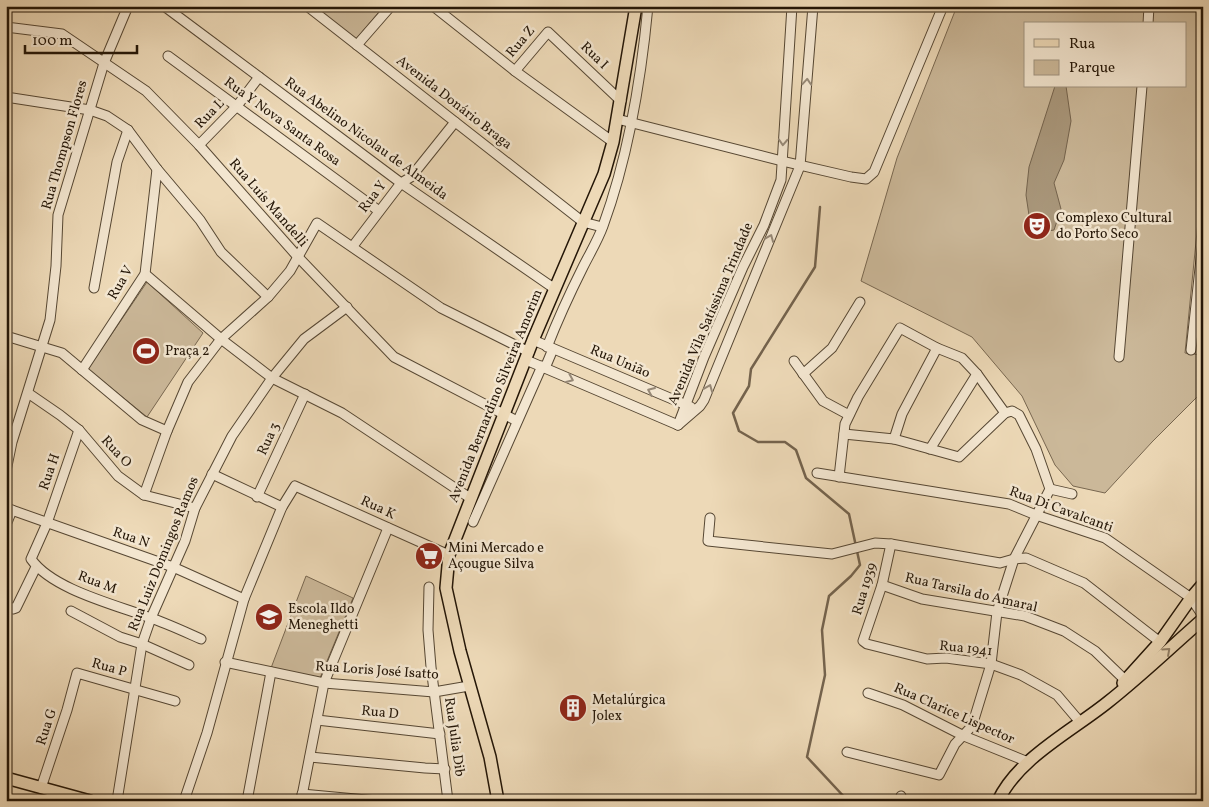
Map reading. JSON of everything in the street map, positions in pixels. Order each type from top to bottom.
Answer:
[{"type":"main road","name":"Avenida Bernardino Silveira Amorim","points":[[498,801],[490,757],[458,645],[446,588],[449,555],[533,340],[599,187],[613,142],[636,6]]},
{"type":"main road","points":[[1100,708],[1160,642],[1203,584]]},
{"type":"main road","points":[[998,801],[1001,793],[1028,762],[1132,683],[1203,618]]},
{"type":"main road","points":[[6,778],[90,801]]},
{"type":"street","name":"Rua Thompson Flores","points":[[6,471],[12,442],[50,320],[56,266],[58,216],[104,63],[128,6]]},
{"type":"street","name":"Rua Abelino Nicolau de Almeida","points":[[164,6],[401,183],[554,289]]},
{"type":"street","name":"Avenida Donário Braga","points":[[307,6],[583,222]]},
{"type":"street","points":[[357,45],[391,6]]},
{"type":"street","points":[[433,6],[515,71],[613,142]]},
{"type":"street","points":[[473,522],[543,367],[557,322],[602,227],[618,179],[632,123],[642,69],[648,6]]},
{"type":"street","name":"Avenida Vila Satíssima Trindade","points":[[678,425],[704,357],[776,195],[782,161],[792,6]]},
{"type":"street","name":"Avenida Vila Satíssima Trindade","points":[[678,425],[704,400],[800,166],[813,6]]},
{"type":"street","points":[[617,119],[800,166],[866,179],[874,172],[943,6]]},
{"type":"street","points":[[1148,22],[1149,6]]},
{"type":"street","name":"Rua Luís Mandelli","points":[[6,27],[62,34],[146,92],[199,145],[298,257],[398,360],[518,421]]},
{"type":"street","name":"Rua Z","points":[[515,71],[548,32]]},
{"type":"street","name":"Rua I","points":[[548,32],[620,100]]},
{"type":"street","name":"Rua Y Nova Santa Rosa","points":[[168,56],[379,211]]},
{"type":"street","name":"Rua L","points":[[199,145],[237,106],[259,77]]},
{"type":"street","points":[[1119,357],[1142,88]]},
{"type":"street","points":[[6,97],[90,110],[107,116],[128,130],[157,170],[200,220],[221,252],[268,297]]},
{"type":"street","name":"Rua Y","points":[[353,246],[401,183],[411,177],[455,122]]},
{"type":"street","points":[[94,288],[117,162],[128,130]]},
{"type":"street","name":"Rua V","points":[[82,370],[144,274],[157,170]]},
{"type":"street","points":[[583,222],[602,227]]},
{"type":"street","points":[[144,495],[167,431],[188,382],[221,339],[268,297],[290,271],[317,223],[441,308],[527,356],[543,367],[678,425]]},
{"type":"street","points":[[1191,350],[1203,241]]},
{"type":"street","points":[[144,274],[221,339],[272,378],[342,413],[470,498]]},
{"type":"street","points":[[803,374],[832,348],[860,302]]},
{"type":"street","name":"Rua Luiz Domingos Ramos","points":[[117,801],[142,644],[184,541],[195,508],[232,436],[272,378],[304,339],[347,307]]},
{"type":"street","points":[[839,477],[845,424],[858,397],[900,328],[937,348],[962,358],[1009,412],[1019,414],[1036,449],[1050,489],[1014,559],[997,612],[991,664],[972,726],[955,744],[939,775],[847,752]]},
{"type":"street","points":[[6,336],[62,354],[142,420],[167,431]]},
{"type":"street","name":"Rua União","points":[[533,340],[696,409]]},
{"type":"street","points":[[894,440],[902,414],[937,348]]},
{"type":"street","points":[[794,361],[823,401],[849,415]]},
{"type":"street","points":[[930,449],[977,374]]},
{"type":"street","name":"Rua O","points":[[28,394],[79,430],[118,476],[144,495],[195,508]]},
{"type":"street","name":"Rua 3","points":[[258,497],[305,394]]},
{"type":"street","points":[[844,434],[894,440],[958,457],[1009,412]]},
{"type":"street","name":"Rua H","points":[[46,523],[79,430]]},
{"type":"street","name":"Rua Di Cavalcanti","points":[[817,473],[1009,504],[1105,538],[1191,598]]},
{"type":"street","points":[[184,801],[207,733],[225,662],[244,599],[282,507],[212,474]]},
{"type":"street","name":"Rua K","points":[[282,507],[295,486],[449,555]]},
{"type":"street","points":[[1050,489],[1072,494]]},
{"type":"street","points":[[6,525],[9,509]]},
{"type":"street","name":"Rua N","points":[[9,509],[172,567],[244,599]]},
{"type":"street","points":[[710,518],[708,541],[832,554],[875,543],[892,544],[1000,563],[1026,558],[1084,583],[1160,642]]},
{"type":"street","points":[[6,605],[13,609],[16,608],[36,567],[31,559],[46,523]]},
{"type":"street","points":[[377,801],[301,797],[324,683],[388,528]]},
{"type":"street","name":"Rua 1939","points":[[863,642],[882,585],[892,544]]},
{"type":"street","name":"Rua M","points":[[36,567],[71,588],[201,639]]},
{"type":"street","name":"Rua Tarsila do Amaral","points":[[882,585],[922,599],[1025,616],[1064,631],[1095,651],[1125,680]]},
{"type":"street","name":"Rua Julia Dib","points":[[428,587],[428,630],[448,801]]},
{"type":"street","points":[[1191,598],[1203,618]]},
{"type":"street","points":[[71,611],[120,637],[142,644],[189,665]]},
{"type":"street","name":"Rua 1941","points":[[863,642],[927,658],[946,658],[991,664],[1021,675],[1057,695],[1080,722]]},
{"type":"street","name":"Rua Loris José Isatto","points":[[225,662],[324,683],[434,692],[469,686]]},
{"type":"street","points":[[247,801],[271,672]]},
{"type":"street","name":"Rua P","points":[[77,673],[176,701]]},
{"type":"street","name":"Rua G","points":[[41,788],[67,710],[77,673]]},
{"type":"street","name":"Rua Clarice Lispector","points":[[868,693],[903,705],[964,736],[1028,762]]},
{"type":"street","name":"Rua D","points":[[317,720],[440,734]]},
{"type":"street","points":[[310,757],[445,769]]},
{"type":"green space","points":[[313,6],[384,6],[356,39]]},
{"type":"green space","name":"Complexo Cultural do Porto Seco","points":[[957,6],[1203,6],[1203,171],[1185,353],[1203,355],[1203,391],[1105,493],[1073,486],[1055,465],[1022,396],[972,337],[861,281],[897,158]]},
{"type":"green space","name":"Praça 2","points":[[147,282],[203,333],[147,417],[88,369]]},
{"type":"green space","points":[[306,576],[353,598],[320,678],[271,668]]},
{"type":"shaded area","points":[[1054,88],[1066,88],[1071,121],[1064,160],[1054,183],[1061,209],[1054,230],[1043,232],[1030,222],[1026,195],[1029,167]]},
{"type":"waterway","points":[[820,207],[815,267],[751,369],[749,386],[733,413],[739,431],[758,442],[785,442],[796,450],[806,478],[849,514],[860,565],[829,596],[822,630],[825,675],[807,757],[848,801]]},
{"type":"place","name":"Complexo Cultural do Porto Seco","points":[[1037,226]]},
{"type":"place","name":"Praça 2","points":[[146,351]]},
{"type":"place","name":"Mini Mercado e Açougue Silva","points":[[429,556]]},
{"type":"place","name":"Escola Ildo Meneghetti","points":[[269,617]]},
{"type":"place","name":"Metalúrgica Jolex","points":[[573,708]]}]
